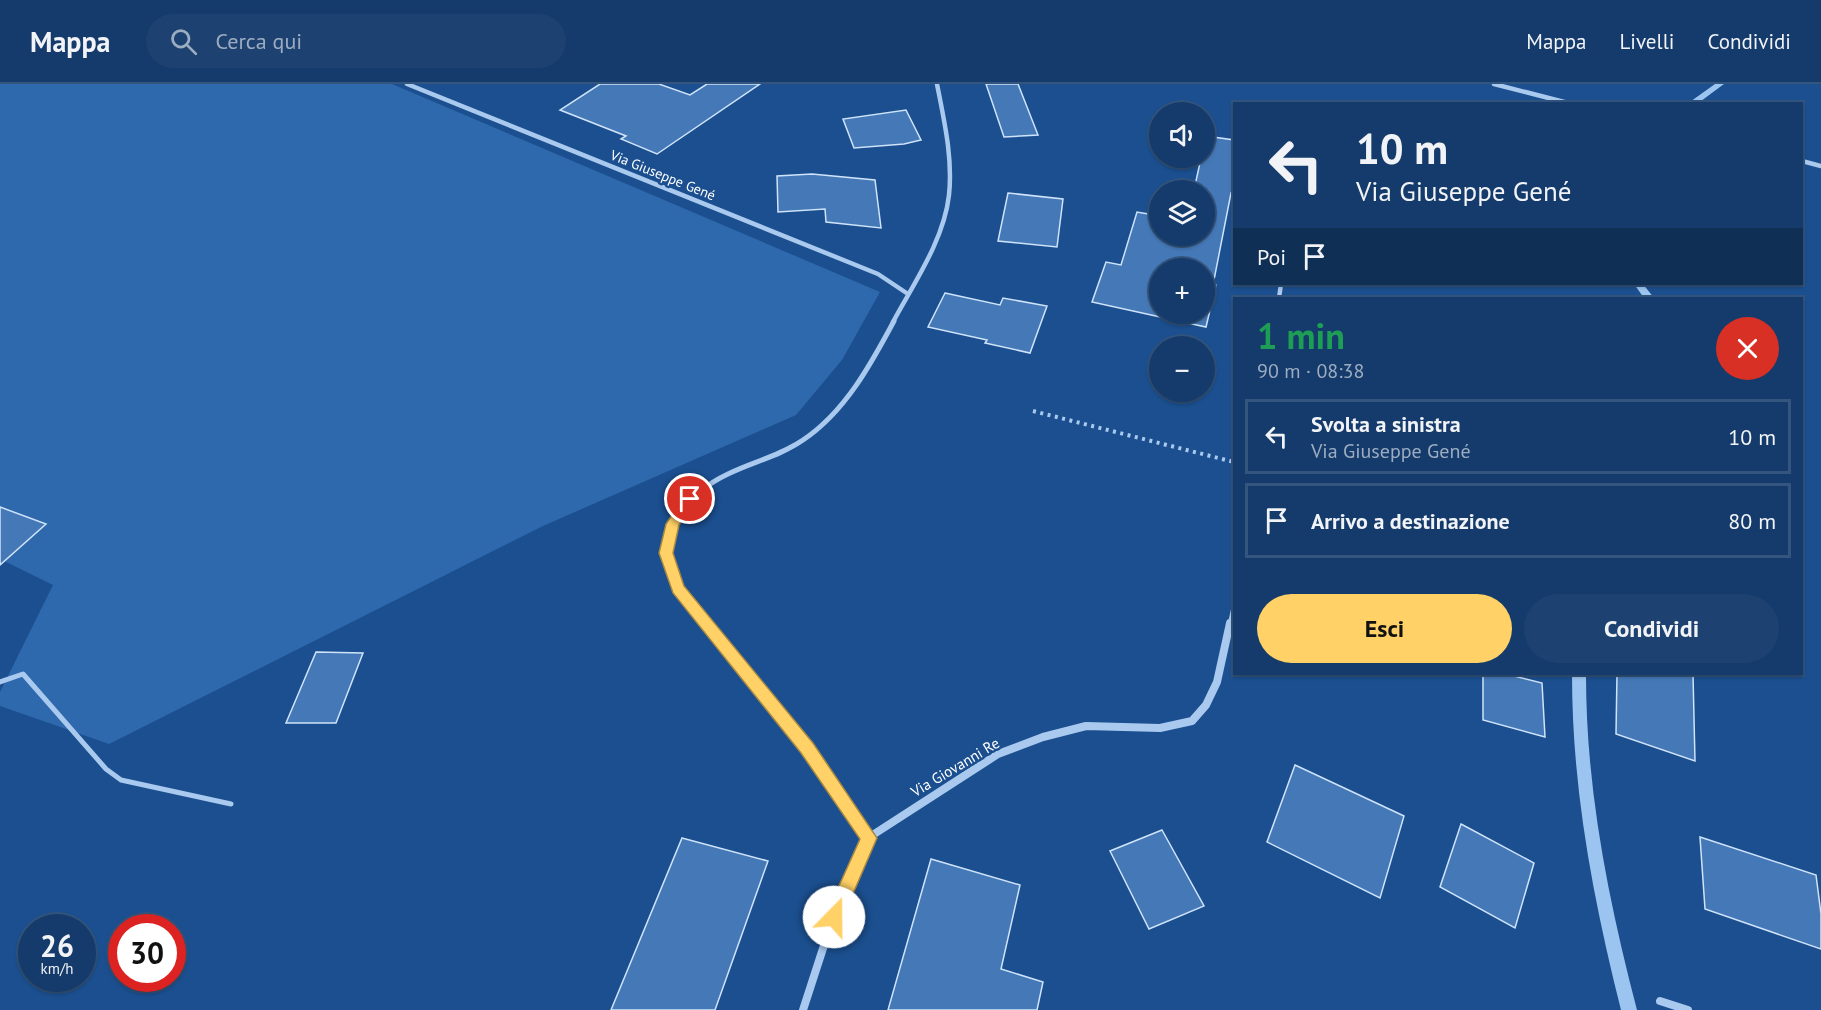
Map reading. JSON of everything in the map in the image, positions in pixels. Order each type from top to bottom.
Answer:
[{"type":"street","name":"Via Giuseppe Gené","points":[[407,84],[878,274],[908,294]]},
{"type":"street","points":[[802,1010],[828,933],[868,838],[807,748],[684,598],[672,577],[666,553],[673,524],[690,499],[717,481],[801,441],[826,420],[859,378],[908,294],[941,229],[949,198],[951,177],[937,84]]},
{"type":"street","points":[[1494,84],[1564,102]]},
{"type":"street","points":[[1803,161],[1821,166]]},
{"type":"street","name":"Via Giovanni Re","points":[[868,838],[998,754],[1042,737],[1086,726],[1160,728],[1192,721],[1206,705],[1217,682],[1233,612]]},
{"type":"street","points":[[1660,1001],[1688,1010]]},
{"type":"lane","points":[[0,682],[8,677],[23,674],[106,769],[122,780],[231,804]]},
{"type":"path","points":[[1033,411],[1233,462]]},
{"type":"shaded area","points":[[0,84],[392,84],[880,292],[842,360],[796,415],[543,526],[109,744],[0,706],[0,692],[53,585],[0,559]]},
{"type":"building","points":[[600,84],[659,84],[690,95],[707,84],[760,84],[657,154],[621,139],[626,136],[560,110]]},
{"type":"building","points":[[986,84],[1018,84],[1038,135],[1004,137]]},
{"type":"building","points":[[906,110],[921,140],[904,144],[854,148],[843,119]]},
{"type":"building","points":[[1215,137],[1233,140],[1233,194],[1231,193],[1215,275],[1215,258],[1149,258],[1149,314],[1092,302],[1106,262],[1121,265],[1137,212],[1149,214],[1149,246],[1215,246],[1215,180],[1196,180],[1199,168],[1215,168]]},
{"type":"building","points":[[812,174],[875,180],[881,228],[826,222],[825,209],[778,212],[777,176]]},
{"type":"building","points":[[1008,193],[1063,199],[1057,247],[998,241]]},
{"type":"building","points":[[945,293],[1000,305],[1003,298],[1047,306],[1030,353],[985,343],[987,340],[928,327]]},
{"type":"building","points":[[0,507],[46,524],[0,565]]},
{"type":"building","points":[[316,652],[363,653],[336,723],[286,723]]},
{"type":"building","points":[[1483,675],[1510,675],[1542,683],[1545,737],[1483,720]]},
{"type":"building","points":[[1617,675],[1693,675],[1695,761],[1616,734]]},
{"type":"building","points":[[1295,765],[1404,816],[1380,898],[1267,842]]},
{"type":"building","points":[[1461,824],[1534,863],[1515,928],[1440,887]]},
{"type":"building","points":[[1162,830],[1204,906],[1149,929],[1110,851]]},
{"type":"building","points":[[1700,837],[1816,875],[1821,914],[1821,949],[1705,909]]},
{"type":"building","points":[[682,838],[768,861],[715,1010],[611,1010]]},
{"type":"building","points":[[931,859],[1020,885],[1001,969],[1043,982],[1037,1010],[888,1010]]},
{"type":"waterway","points":[[1694,102],[1720,84]]},
{"type":"waterway","points":[[1639,285],[1648,297]]},
{"type":"waterway","points":[[1579,675],[1581,759],[1592,844],[1629,1010]]},
{"type":"route","points":[[690,499],[681,510],[668,537],[666,553],[672,577],[684,598],[807,748],[868,838],[834,917]]}]
